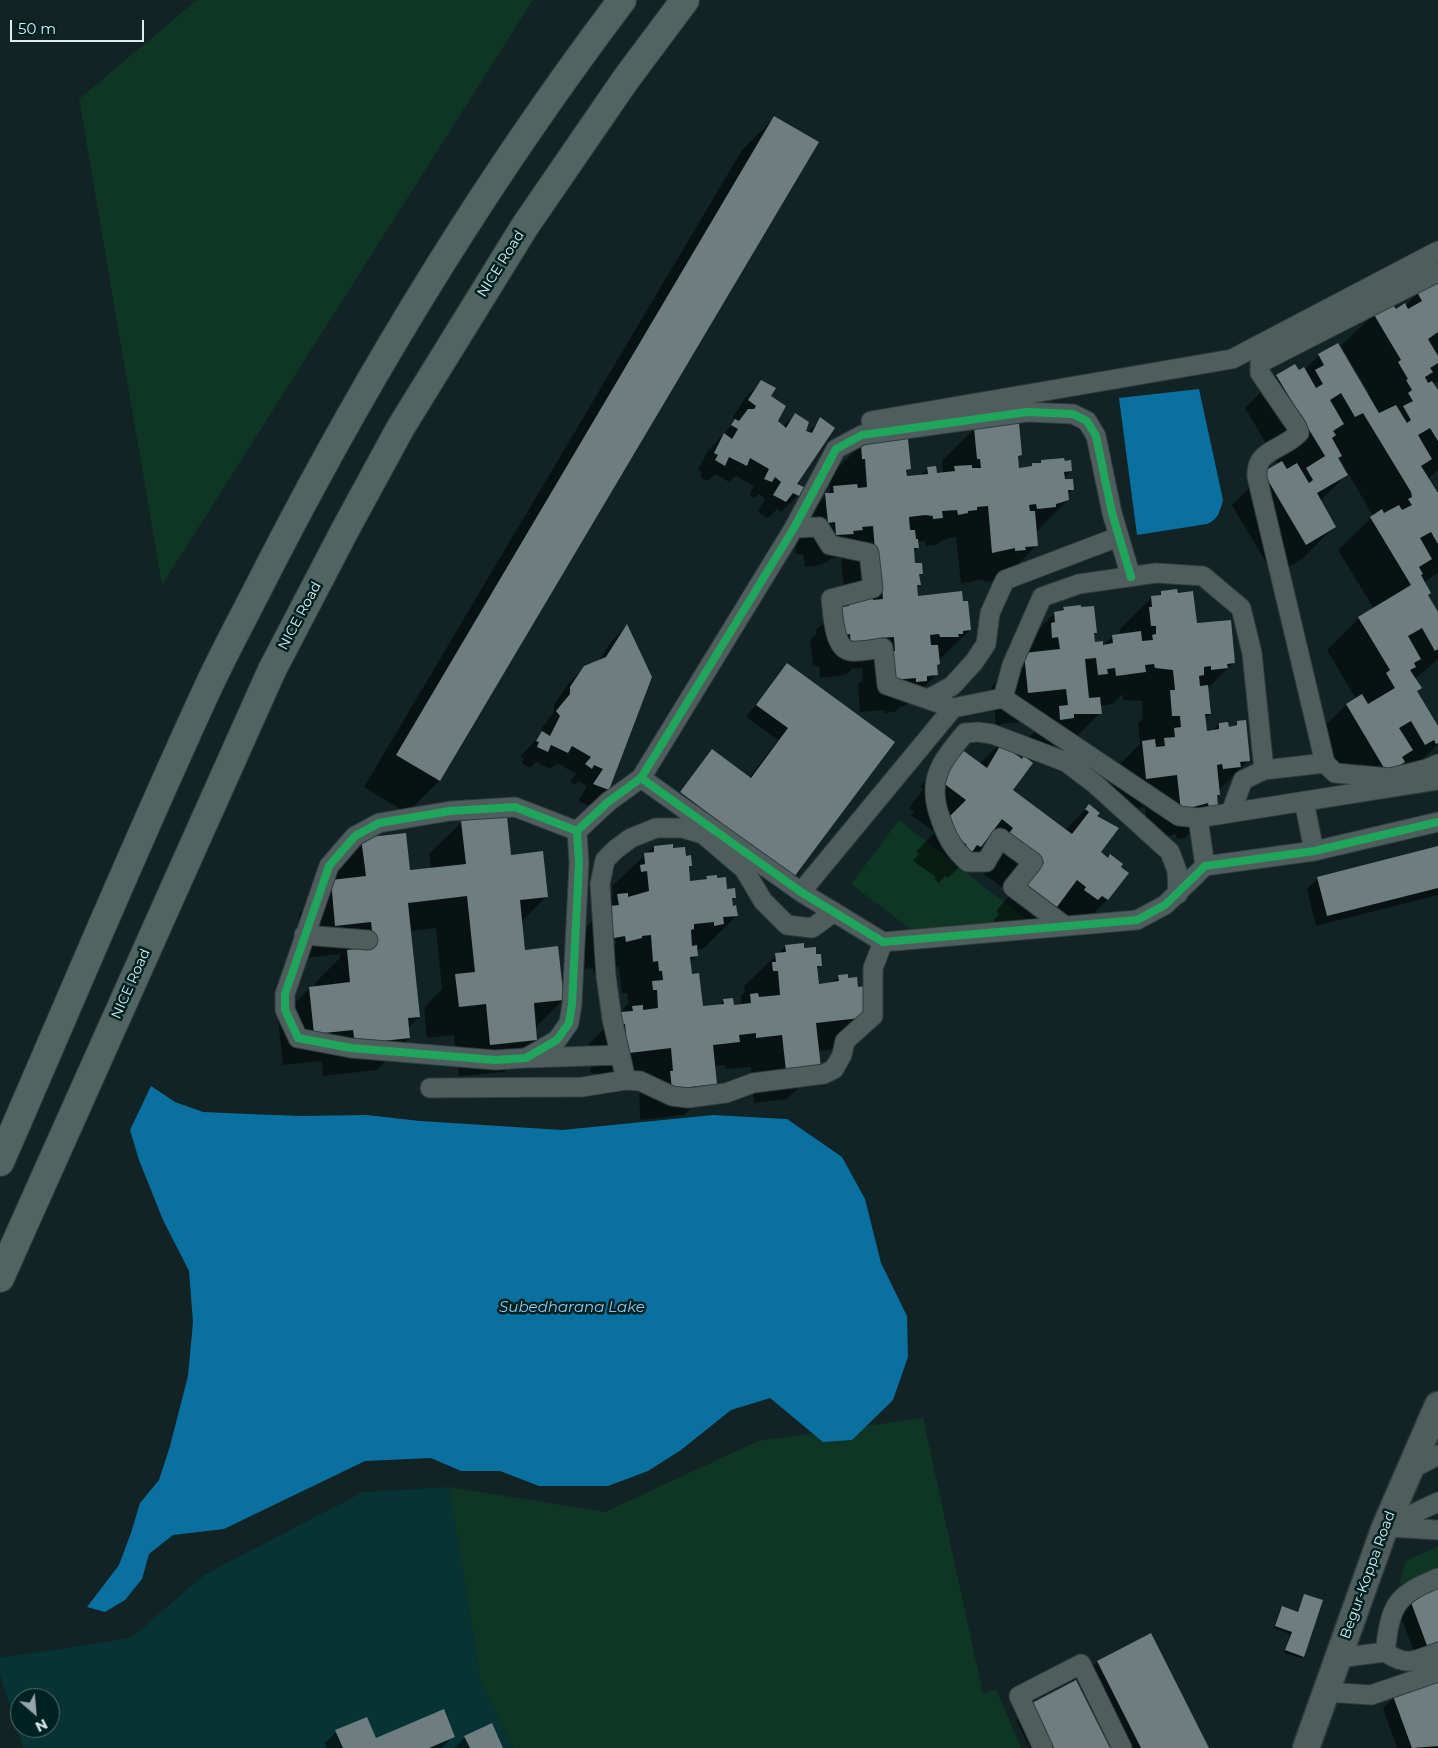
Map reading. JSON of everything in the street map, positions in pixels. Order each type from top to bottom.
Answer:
[{"type":"highway","points":[[0,1162],[212,680],[309,490],[352,412],[428,285],[508,162],[622,0]]},
{"type":"highway","name":"NICE Road","points":[[0,1278],[272,670],[345,530],[401,427],[525,226],[626,79],[685,0]]},
{"type":"main road","name":"Begur-Koppa Road","points":[[1306,1748],[1385,1527],[1438,1405]]},
{"type":"street","points":[[870,421],[1232,359],[1438,251]]},
{"type":"street","points":[[1438,272],[1260,363],[1260,373],[1297,427],[1299,433],[1259,459],[1256,467],[1325,763],[1335,773],[1390,778],[1427,769],[1438,764]]},
{"type":"street","points":[[577,831],[608,802],[641,778],[794,528],[836,449],[862,435],[1027,412],[1073,414],[1087,421],[1096,436],[1118,537],[1131,577]]},
{"type":"street","points":[[794,528],[819,527],[830,545],[869,554],[873,588],[831,598],[840,643],[851,651],[883,648],[887,685],[952,708],[1003,698],[1178,816],[1198,818],[1438,780]]},
{"type":"street","points":[[928,699],[952,686],[974,662],[986,644],[990,613],[1006,580],[1118,537]]},
{"type":"street","points":[[1003,698],[1012,664],[1042,597],[1079,584],[1156,573],[1203,576],[1241,608],[1252,653],[1264,770]]},
{"type":"street","points":[[802,892],[952,708]]},
{"type":"street","points":[[1065,926],[1013,887],[1033,862],[1000,838],[986,862],[968,862],[947,839],[934,802],[935,781],[948,754],[965,733],[992,734],[1066,762],[1095,784],[1170,852],[1177,871],[1178,894]]},
{"type":"street","points":[[1231,812],[1243,780],[1264,770],[1325,763]]},
{"type":"street","points":[[641,778],[802,892],[883,942],[1137,920],[1165,906],[1205,866],[1314,851],[1438,822]]},
{"type":"street","points":[[1304,801],[1314,851]]},
{"type":"street","points":[[577,831],[515,807],[450,812],[379,823],[355,836],[329,866],[284,994],[286,1010],[298,1038],[351,1048],[495,1060],[620,1055]]},
{"type":"street","points":[[1198,818],[1205,866]]},
{"type":"street","points":[[626,1080],[606,976],[600,884],[605,860],[631,838],[656,828],[682,828],[703,834],[744,869],[763,901],[786,925],[812,928],[834,912]]},
{"type":"street","points":[[526,1058],[558,1040],[569,1023],[572,1004],[579,863],[577,831]]},
{"type":"street","points":[[304,935],[368,940]]},
{"type":"street","points":[[430,1088],[582,1087],[626,1080],[640,1081],[672,1096],[688,1098],[726,1093],[753,1083],[824,1074],[834,1069],[842,1055],[845,1041],[873,1016],[873,968],[883,942]]},
{"type":"street","points":[[1408,1472],[1438,1455]]},
{"type":"street","points":[[1385,1527],[1438,1502]]},
{"type":"street","points":[[1385,1527],[1438,1530]]},
{"type":"street","points":[[1385,1652],[1393,1610],[1404,1594],[1438,1578]]},
{"type":"street","points":[[1338,1658],[1385,1652],[1398,1661],[1412,1662],[1438,1652]]},
{"type":"street","points":[[1043,1748],[1019,1696],[1081,1664],[1122,1748]]},
{"type":"street","points":[[1326,1692],[1371,1695],[1438,1672]]},
{"type":"shaded area","points":[[449,1487],[481,1682],[513,1748],[23,1748],[20,1738],[60,1738],[60,1688],[10,1688],[10,1707],[0,1675],[0,1658],[131,1638],[204,1575],[363,1492]]},
{"type":"green space","points":[[197,0],[533,0],[162,585],[79,99]]},
{"type":"green space","points":[[899,820],[1028,921],[917,934],[851,884]]},
{"type":"green space","points":[[923,1418],[983,1694],[996,1689],[1021,1748],[513,1748],[481,1682],[449,1487],[605,1512],[758,1441]]},
{"type":"green space","points":[[1438,1546],[1438,1569],[1399,1585],[1406,1561]]},
{"type":"water","points":[[1199,389],[1223,500],[1220,511],[1214,520],[1207,524],[1137,535],[1119,398]]},
{"type":"water","name":"Subedharana Lake","points":[[151,1086],[175,1102],[203,1112],[301,1116],[367,1115],[420,1121],[562,1130],[713,1115],[787,1119],[842,1157],[865,1199],[881,1263],[907,1316],[908,1357],[893,1400],[852,1440],[823,1442],[770,1398],[731,1410],[681,1450],[648,1471],[608,1486],[539,1486],[500,1471],[461,1471],[431,1458],[365,1461],[224,1529],[173,1535],[149,1554],[142,1579],[125,1600],[105,1612],[87,1607],[119,1565],[140,1503],[159,1480],[188,1376],[193,1322],[189,1271],[163,1220],[139,1160],[130,1130]]},
{"type":"building","points":[[774,116],[819,142],[440,781],[396,755]]},
{"type":"building","points":[[1438,280],[1438,332],[1428,339],[1438,356],[1438,363],[1430,368],[1433,372],[1425,377],[1428,383],[1432,381],[1438,390],[1438,441],[1430,428],[1418,435],[1432,459],[1421,466],[1438,493],[1438,544],[1431,532],[1420,538],[1432,559],[1419,567],[1423,574],[1421,575],[1431,593],[1428,595],[1438,612],[1438,649],[1435,651],[1422,628],[1408,636],[1421,659],[1414,663],[1416,667],[1410,670],[1422,688],[1417,691],[1438,726],[1438,743],[1436,744],[1434,740],[1425,745],[1411,721],[1399,728],[1413,750],[1402,757],[1405,762],[1387,773],[1346,704],[1362,694],[1368,704],[1395,688],[1386,673],[1390,670],[1358,617],[1411,585],[1370,517],[1382,509],[1384,513],[1399,505],[1402,510],[1412,505],[1408,499],[1412,497],[1411,492],[1363,413],[1355,417],[1341,393],[1330,400],[1344,424],[1333,431],[1336,435],[1332,438],[1342,456],[1338,458],[1348,475],[1317,493],[1336,527],[1306,545],[1263,472],[1282,461],[1287,469],[1297,463],[1309,483],[1313,480],[1306,468],[1325,456],[1276,375],[1295,364],[1299,370],[1304,367],[1316,388],[1323,384],[1315,370],[1324,365],[1318,354],[1338,343],[1379,413],[1396,405],[1407,423],[1411,420],[1403,406],[1413,401],[1408,393],[1412,390],[1398,362],[1401,360],[1373,313],[1393,305],[1396,309],[1405,303],[1408,309],[1422,301],[1417,292]]},
{"type":"building","points":[[761,380],[776,388],[771,396],[786,406],[778,421],[786,428],[795,413],[809,422],[806,431],[812,433],[820,417],[835,428],[797,484],[804,487],[799,496],[793,493],[786,502],[773,495],[781,482],[775,477],[772,482],[764,479],[769,469],[750,458],[747,466],[729,457],[725,466],[715,460],[718,455],[714,453],[724,433],[732,439],[738,429],[731,425],[735,419],[739,421],[748,409],[754,409],[756,406],[748,400]]},
{"type":"building","points":[[1013,419],[1014,424],[1019,423],[1022,455],[1018,456],[1019,468],[1032,466],[1032,463],[1041,463],[1041,460],[1064,458],[1065,461],[1071,460],[1072,471],[1064,472],[1065,479],[1073,479],[1074,490],[1068,490],[1069,500],[1056,504],[1056,507],[1037,509],[1036,504],[1029,505],[1030,511],[1035,511],[1038,546],[1025,547],[1026,550],[1015,551],[1015,548],[992,553],[988,506],[977,507],[977,510],[958,515],[957,510],[942,511],[943,518],[933,519],[933,516],[925,515],[909,517],[910,530],[915,530],[916,539],[918,539],[919,548],[914,548],[915,563],[922,563],[923,574],[919,574],[921,585],[917,585],[918,596],[962,591],[963,601],[968,601],[971,630],[963,631],[963,634],[958,634],[959,637],[940,637],[939,634],[930,635],[931,645],[938,645],[940,664],[937,665],[938,675],[927,676],[927,681],[916,682],[916,678],[892,680],[889,651],[895,651],[894,637],[878,638],[879,643],[851,646],[850,634],[844,635],[842,607],[849,606],[848,597],[872,595],[873,600],[883,599],[882,586],[878,586],[873,526],[862,527],[863,530],[853,531],[854,534],[836,535],[835,522],[828,523],[825,493],[834,493],[833,486],[857,484],[858,488],[867,487],[865,459],[862,459],[861,444],[885,436],[885,441],[894,440],[894,434],[903,433],[904,439],[908,439],[911,469],[906,470],[907,476],[928,474],[927,467],[936,466],[937,473],[955,471],[954,466],[972,465],[972,468],[981,468],[980,459],[977,459],[974,428]]},
{"type":"building","points":[[1177,589],[1178,593],[1193,591],[1197,623],[1231,620],[1235,663],[1227,664],[1228,668],[1211,670],[1211,666],[1204,667],[1204,675],[1199,676],[1200,686],[1208,685],[1211,714],[1205,714],[1207,731],[1219,729],[1219,723],[1228,722],[1229,727],[1237,725],[1237,721],[1246,720],[1250,761],[1240,762],[1241,767],[1223,769],[1222,764],[1217,765],[1220,795],[1217,795],[1218,806],[1209,808],[1208,803],[1181,811],[1177,775],[1146,779],[1142,741],[1155,739],[1156,747],[1165,746],[1164,738],[1175,737],[1174,728],[1181,727],[1180,716],[1172,716],[1170,690],[1175,690],[1173,670],[1155,668],[1154,664],[1145,665],[1146,672],[1116,676],[1115,668],[1107,669],[1108,674],[1098,675],[1096,658],[1085,659],[1089,698],[1100,697],[1102,714],[1074,714],[1074,718],[1060,720],[1059,706],[1068,705],[1066,689],[1028,693],[1024,653],[1060,649],[1058,637],[1052,638],[1051,623],[1055,622],[1054,612],[1064,610],[1063,607],[1081,605],[1081,607],[1094,606],[1097,633],[1094,633],[1095,642],[1103,641],[1103,645],[1113,643],[1112,635],[1141,631],[1142,641],[1153,640],[1152,635],[1156,634],[1156,626],[1151,626],[1149,607],[1152,607],[1151,596],[1161,595],[1161,591]]},
{"type":"building","points":[[627,624],[652,677],[609,790],[593,784],[603,769],[594,765],[592,769],[585,764],[591,757],[572,746],[568,753],[551,745],[548,752],[537,747],[539,742],[536,741],[542,731],[550,736],[560,716],[556,711],[570,694],[570,687],[584,666],[606,657]]},
{"type":"building","points":[[787,663],[895,742],[794,877],[680,792],[712,749],[751,778],[788,728],[756,705]]},
{"type":"building","points":[[957,746],[987,768],[1000,746],[1013,749],[1011,751],[1022,759],[1024,756],[1033,763],[1013,790],[1072,834],[1089,812],[1085,809],[1089,804],[1100,813],[1097,816],[1119,828],[1101,852],[1108,858],[1110,854],[1123,864],[1121,867],[1129,873],[1108,900],[1102,896],[1098,900],[1084,890],[1086,887],[1077,880],[1054,911],[1024,889],[1030,881],[1027,878],[1044,863],[1007,836],[1013,828],[1002,819],[981,847],[977,845],[972,852],[965,847],[967,845],[945,828],[947,819],[966,800],[942,782]]},
{"type":"building","points":[[507,816],[511,855],[543,851],[548,897],[520,900],[525,950],[558,946],[564,1000],[534,1003],[537,1040],[490,1045],[486,1004],[459,1007],[455,974],[475,972],[467,896],[408,903],[420,1017],[408,1018],[410,1038],[355,1044],[353,1030],[314,1034],[309,987],[350,982],[347,950],[374,947],[371,922],[335,926],[331,880],[366,876],[361,838],[406,833],[410,870],[466,864],[461,821]]},
{"type":"building","points":[[673,844],[673,848],[685,847],[686,856],[691,855],[692,866],[689,866],[690,881],[707,879],[706,876],[717,875],[717,878],[726,877],[727,889],[735,888],[736,898],[732,898],[733,906],[736,905],[738,916],[723,917],[724,924],[714,926],[714,922],[694,924],[694,929],[691,930],[692,946],[697,945],[698,956],[690,957],[692,974],[699,973],[703,1006],[724,1004],[723,999],[733,998],[734,1005],[751,1003],[750,994],[758,993],[759,997],[780,995],[778,971],[773,971],[772,962],[776,962],[775,953],[786,952],[785,945],[804,943],[804,948],[816,947],[816,954],[821,954],[822,966],[817,966],[819,984],[839,981],[838,975],[848,974],[848,978],[857,977],[858,987],[866,986],[867,997],[863,998],[863,1007],[867,1006],[869,1017],[816,1023],[821,1068],[786,1071],[782,1035],[756,1038],[756,1033],[739,1035],[740,1042],[713,1045],[717,1084],[672,1089],[670,1071],[673,1071],[671,1048],[629,1053],[627,1041],[623,1042],[622,1035],[626,1035],[625,1024],[621,1025],[620,1012],[633,1011],[632,1006],[643,1005],[643,1010],[658,1008],[657,990],[653,990],[652,981],[663,980],[662,971],[659,971],[658,961],[653,962],[651,935],[626,942],[625,936],[614,938],[610,906],[619,905],[617,894],[628,893],[628,897],[649,891],[647,871],[641,872],[640,865],[645,864],[644,853],[654,852],[654,846]]},
{"type":"building","points":[[1438,846],[1438,888],[1327,916],[1317,877]]},
{"type":"building","points":[[1438,1586],[1438,1648],[1429,1651],[1409,1597]]},
{"type":"building","points":[[1304,1594],[1323,1600],[1304,1657],[1285,1650],[1292,1632],[1275,1626],[1282,1606],[1298,1612]]},
{"type":"building","points":[[1151,1633],[1209,1748],[1141,1748],[1097,1661]]},
{"type":"building","points":[[1076,1680],[1110,1748],[1054,1748],[1032,1703]]},
{"type":"building","points":[[1438,1680],[1438,1746],[1412,1748],[1393,1696]]},
{"type":"building","points":[[444,1709],[455,1737],[429,1748],[343,1748],[335,1730],[367,1717],[376,1738]]},
{"type":"building","points":[[492,1723],[503,1748],[470,1748],[464,1736]]},
{"type":"cycle path","points":[[577,831],[515,807],[450,811],[379,823],[355,836],[329,866],[285,994],[285,1010],[298,1038],[351,1048],[495,1060],[526,1058],[557,1040],[569,1023],[572,1004],[579,863],[577,831],[608,802],[641,778],[794,528],[836,449],[862,435],[1027,412],[1073,414],[1087,421],[1096,436],[1112,513],[1131,577]]},
{"type":"cycle path","points":[[641,778],[801,892],[883,942],[1137,920],[1165,905],[1205,866],[1314,851],[1438,822]]}]
